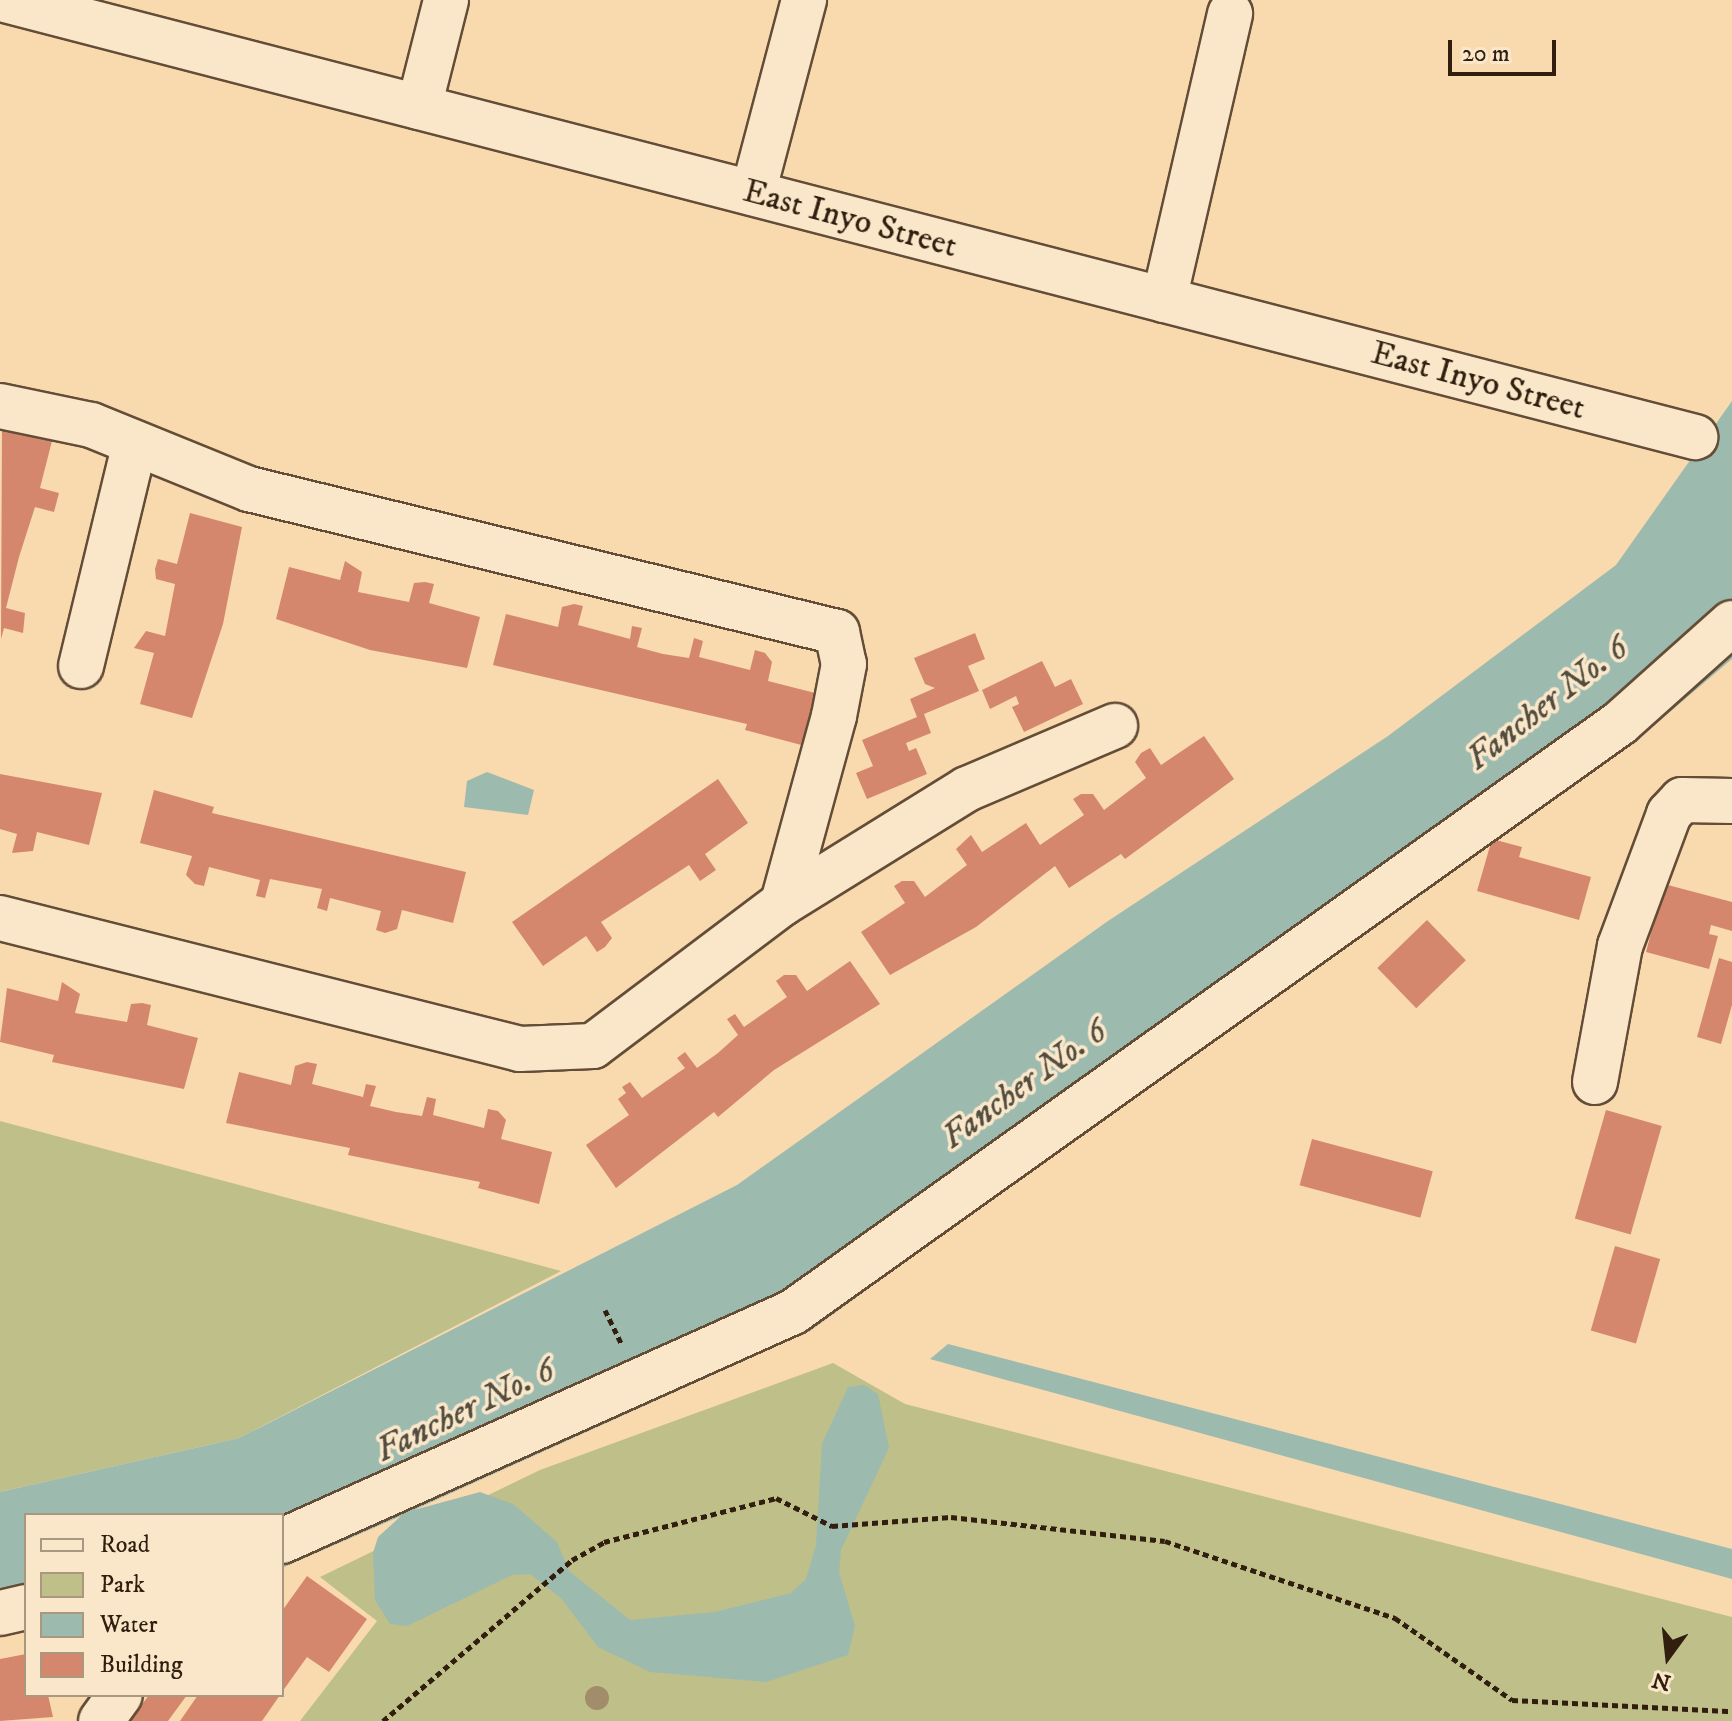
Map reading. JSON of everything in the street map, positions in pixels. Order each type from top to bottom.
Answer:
[{"type":"street","name":"East Inyo Street","points":[[5,0],[137,16],[419,107],[1695,437]]},
{"type":"street","points":[[419,107],[446,0]]},
{"type":"street","points":[[753,193],[804,0]]},
{"type":"street","points":[[1164,300],[1230,14]]},
{"type":"street","points":[[0,406],[135,443],[249,489],[837,632],[844,664],[834,716],[783,903]]},
{"type":"street","points":[[81,666],[135,443]]},
{"type":"street","points":[[284,1540],[793,1312],[1620,723],[1732,623]]},
{"type":"street","points":[[0,918],[520,1049],[593,1046],[783,903],[967,789],[1115,726]]},
{"type":"street","points":[[1595,1082],[1620,946],[1669,814],[1682,800],[1732,801]]},
{"type":"street","points":[[0,1613],[24,1607]]},
{"type":"street","points":[[101,1721],[119,1697]]},
{"type":"path","points":[[605,1310],[629,1359]]},
{"type":"path","points":[[383,1721],[572,1560],[604,1542],[776,1498],[810,1516],[852,1528],[951,1517],[1165,1541],[1395,1618],[1512,1700],[1732,1711]]},
{"type":"green space","points":[[0,1121],[561,1271],[239,1438],[0,1492]]},
{"type":"green space","points":[[833,1363],[905,1404],[1732,1617],[1732,1721],[300,1721],[377,1621],[320,1577],[540,1470]]},
{"type":"water","name":"Fancher No. 6","points":[[1732,401],[1732,659],[1645,733],[1562,784],[810,1331],[414,1510],[480,1492],[513,1504],[557,1542],[569,1571],[630,1620],[715,1612],[791,1593],[806,1579],[816,1545],[822,1444],[848,1387],[864,1385],[878,1394],[889,1448],[841,1550],[839,1572],[855,1626],[848,1655],[766,1682],[650,1672],[598,1647],[561,1598],[530,1574],[512,1575],[407,1626],[390,1624],[375,1600],[373,1553],[378,1537],[401,1516],[284,1567],[284,1513],[24,1513],[24,1625],[0,1631],[0,1492],[239,1438],[737,1185],[1108,921],[1388,736],[1616,565]]},
{"type":"water","points":[[487,772],[534,790],[528,815],[464,807],[467,781]]},
{"type":"water","points":[[948,1344],[1732,1549],[1732,1579],[930,1359]]},
{"type":"building","points":[[2,423],[53,437],[40,488],[59,493],[54,512],[35,507],[19,557],[6,608],[25,613],[23,633],[4,628],[1,639]]},
{"type":"building","points":[[190,513],[242,527],[223,624],[192,718],[140,704],[154,653],[134,648],[146,631],[165,636],[175,584],[156,579],[155,569],[158,559],[177,564]]},
{"type":"building","points":[[345,561],[362,572],[358,592],[409,602],[414,583],[425,582],[434,584],[429,603],[480,617],[467,668],[370,650],[276,619],[289,567],[340,580]]},
{"type":"building","points":[[574,604],[583,606],[578,625],[630,639],[632,626],[642,628],[637,647],[663,654],[689,658],[694,638],[703,641],[699,657],[750,670],[755,650],[765,653],[772,662],[768,681],[819,694],[805,746],[745,730],[747,724],[493,665],[506,614],[558,627],[562,607]]},
{"type":"building","points":[[975,633],[985,659],[968,666],[979,691],[924,714],[931,733],[906,743],[909,751],[916,748],[927,774],[867,799],[856,773],[873,766],[862,740],[917,717],[910,699],[935,688],[925,684],[914,658]]},
{"type":"building","points":[[1042,661],[1055,687],[1071,679],[1083,704],[1024,732],[1012,707],[1019,704],[1016,696],[990,709],[982,690]]},
{"type":"building","points":[[1204,736],[1234,779],[1125,859],[1121,854],[1069,888],[1055,866],[976,927],[890,975],[861,932],[905,903],[894,886],[902,881],[914,881],[925,897],[967,865],[956,849],[971,835],[982,852],[1026,823],[1040,845],[1084,815],[1073,799],[1081,794],[1093,794],[1104,810],[1146,778],[1135,762],[1141,753],[1150,748],[1161,765]]},
{"type":"building","points":[[0,774],[102,793],[89,845],[37,832],[33,851],[12,853],[17,834],[0,829]]},
{"type":"building","points":[[718,779],[748,823],[705,854],[716,870],[700,881],[689,865],[601,922],[612,938],[605,947],[597,952],[586,936],[543,966],[512,922]]},
{"type":"building","points":[[154,790],[214,807],[212,813],[466,872],[453,923],[402,910],[397,929],[385,933],[376,930],[381,911],[330,898],[327,911],[317,908],[322,889],[270,879],[265,898],[256,896],[260,880],[209,867],[204,886],[195,884],[186,875],[192,856],[140,843]]},
{"type":"building","points":[[1492,839],[1522,847],[1519,857],[1591,877],[1579,920],[1477,891]]},
{"type":"building","points":[[1664,884],[1732,902],[1732,931],[1711,925],[1709,934],[1718,936],[1709,969],[1646,952]]},
{"type":"building","points":[[1427,920],[1466,960],[1416,1008],[1377,968]]},
{"type":"building","points":[[1719,958],[1732,962],[1732,1005],[1721,1044],[1697,1037]]},
{"type":"building","points":[[850,961],[880,1004],[774,1070],[718,1117],[714,1112],[616,1188],[586,1145],[629,1115],[618,1099],[626,1093],[622,1087],[630,1082],[642,1098],[685,1068],[677,1058],[685,1052],[697,1068],[738,1035],[727,1019],[735,1014],[744,1027],[787,997],[776,981],[784,975],[796,975],[807,991]]},
{"type":"building","points":[[62,982],[80,994],[75,1013],[127,1022],[131,1004],[142,1003],[151,1005],[147,1025],[198,1038],[184,1089],[52,1062],[54,1055],[0,1042],[7,988],[58,1001]]},
{"type":"building","points":[[307,1062],[317,1064],[312,1084],[363,1097],[366,1084],[376,1086],[370,1106],[422,1116],[427,1097],[436,1099],[433,1115],[484,1128],[488,1109],[498,1111],[506,1120],[501,1139],[552,1152],[539,1204],[478,1188],[480,1182],[348,1155],[350,1148],[226,1123],[239,1072],[291,1085],[295,1066]]},
{"type":"building","points":[[1606,1110],[1662,1126],[1631,1235],[1575,1219]]},
{"type":"building","points":[[1312,1139],[1433,1171],[1420,1218],[1300,1185]]},
{"type":"building","points":[[1615,1246],[1660,1259],[1636,1344],[1591,1331]]},
{"type":"building","points":[[307,1576],[367,1619],[329,1672],[307,1657],[284,1689],[284,1608]]},
{"type":"building","points":[[24,1654],[24,1697],[48,1697],[53,1717],[0,1721],[0,1659]]},
{"type":"building","points":[[148,1697],[186,1697],[168,1721],[130,1721]]},
{"type":"building","points":[[197,1697],[279,1697],[262,1721],[180,1721]]}]
